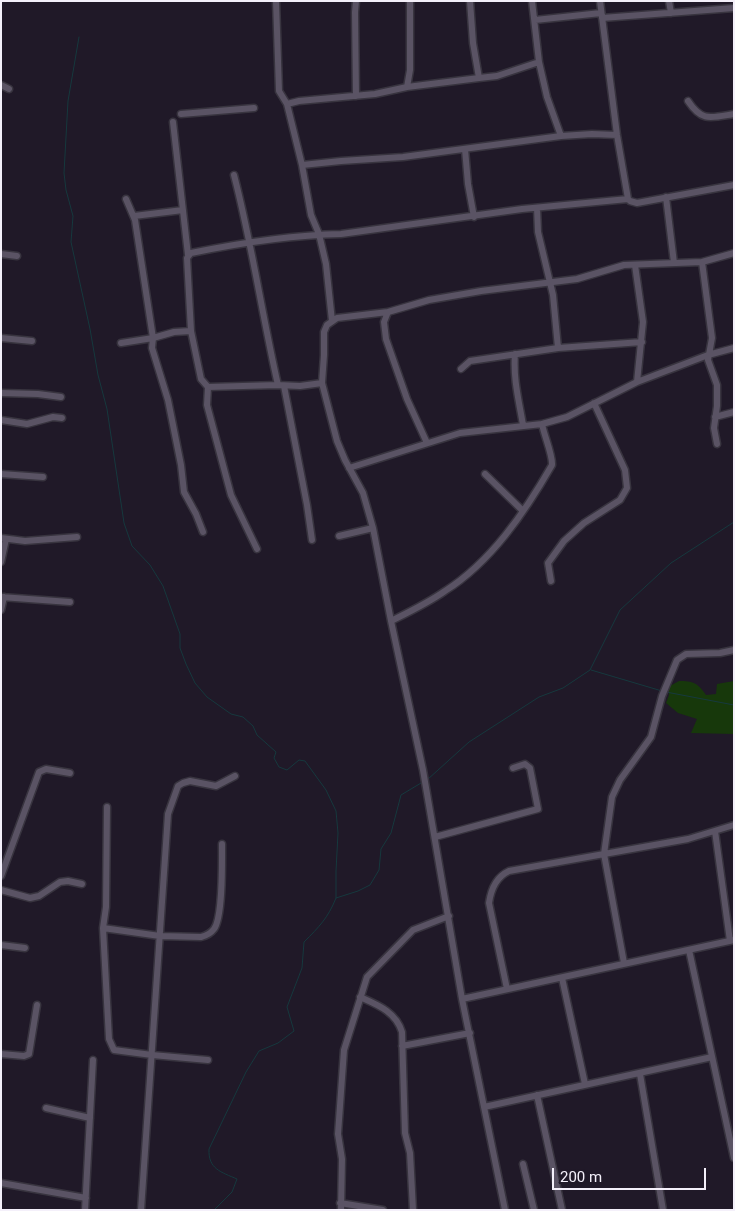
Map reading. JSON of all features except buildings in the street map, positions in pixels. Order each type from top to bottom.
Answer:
[{"type":"street","points":[[276,1],[279,91],[287,104],[302,165],[311,215],[319,234],[326,264],[332,321]]},
{"type":"street","points":[[356,1],[356,96]]},
{"type":"street","points":[[407,87],[410,70],[410,1]]},
{"type":"street","points":[[470,1],[473,43],[479,78]]},
{"type":"street","points":[[532,1],[539,62],[547,97],[561,136]]},
{"type":"street","points":[[600,1],[617,135],[630,201],[637,203],[734,185]]},
{"type":"street","points":[[669,1],[671,13]]},
{"type":"street","points":[[535,20],[734,8]]},
{"type":"street","points":[[287,104],[299,101],[375,94],[407,87],[497,76],[539,62]]},
{"type":"street","points":[[1,85],[9,89]]},
{"type":"street","points":[[688,101],[695,112],[703,116],[734,114]]},
{"type":"street","points":[[181,114],[254,108]]},
{"type":"street","points":[[174,122],[188,255],[191,330],[201,379],[208,387],[207,405],[231,495],[257,549]]},
{"type":"street","points":[[302,165],[403,158],[561,136],[617,135]]},
{"type":"street","points":[[465,150],[468,184],[474,217]]},
{"type":"street","points":[[234,175],[250,243],[262,314],[281,385],[307,506],[312,540]]},
{"type":"street","points":[[666,197],[674,263]]},
{"type":"street","points":[[188,255],[199,251],[319,234],[341,234],[628,198]]},
{"type":"street","points":[[126,199],[134,216],[153,338],[152,348],[168,400],[181,465],[184,492],[203,532]]},
{"type":"street","points":[[537,208],[538,232],[553,295],[558,348]]},
{"type":"street","points":[[134,216],[183,210]]},
{"type":"street","points":[[505,1210],[462,999],[423,770],[373,528],[363,493],[337,441],[322,383],[324,332],[328,325],[337,318],[388,312],[429,300],[517,285],[577,279],[613,268],[635,265],[702,262],[734,253]]},
{"type":"street","points":[[1,254],[17,256]]},
{"type":"street","points":[[702,262],[712,338],[708,355],[717,385],[714,428],[717,444]]},
{"type":"street","points":[[635,265],[643,322],[636,382]]},
{"type":"street","points":[[388,312],[384,322],[386,339],[407,399],[427,443]]},
{"type":"street","points":[[121,343],[191,330]]},
{"type":"street","points":[[1,338],[32,341]]},
{"type":"street","points":[[461,369],[470,361],[515,354],[558,348],[642,342]]},
{"type":"street","points":[[349,468],[460,433],[542,424],[567,417],[636,382],[708,355],[734,348]]},
{"type":"street","points":[[515,354],[515,383],[523,425]]},
{"type":"street","points":[[208,387],[300,386],[322,383]]},
{"type":"street","points":[[1,393],[61,397]]},
{"type":"street","points":[[551,581],[548,563],[564,541],[584,523],[620,500],[627,488],[625,470],[594,402]]},
{"type":"street","points":[[715,417],[734,412]]},
{"type":"street","points":[[1,420],[27,424],[53,417],[62,418]]},
{"type":"street","points":[[391,621],[447,590],[488,554],[516,523],[552,465],[542,424]]},
{"type":"street","points":[[1,474],[43,477]]},
{"type":"street","points":[[485,474],[523,511]]},
{"type":"street","points":[[340,536],[373,528]]},
{"type":"street","points":[[1,562],[3,539],[24,541],[76,537]]},
{"type":"street","points":[[1,610],[2,597],[70,602]]},
{"type":"street","points":[[624,963],[604,854],[612,798],[625,772],[648,742],[662,696],[677,660],[686,654],[720,653],[734,650]]},
{"type":"street","points":[[435,837],[538,809],[530,768],[525,764],[514,768]]},
{"type":"street","points":[[1,876],[39,772],[46,769],[70,772]]},
{"type":"street","points":[[142,1210],[168,814],[178,786],[183,783],[190,781],[216,786],[235,776]]},
{"type":"street","points":[[107,807],[106,907],[103,928],[110,1039],[114,1050],[152,1056],[208,1060]]},
{"type":"street","points":[[507,990],[490,903],[490,892],[501,874],[679,840],[734,825]]},
{"type":"street","points":[[462,999],[732,941],[715,831]]},
{"type":"street","points":[[103,928],[160,936],[201,937],[213,930],[217,923],[221,898],[222,844]]},
{"type":"street","points":[[1,890],[30,898],[39,896],[60,882],[68,881],[82,884]]},
{"type":"street","points":[[382,1210],[341,1206],[342,1165],[338,1134],[342,1066],[347,1037],[367,977],[413,930],[449,916]]},
{"type":"street","points":[[1,945],[25,948]]},
{"type":"street","points":[[689,950],[734,1158]]},
{"type":"street","points":[[562,978],[585,1084]]},
{"type":"street","points":[[360,996],[381,1006],[394,1017],[400,1028],[405,1133],[410,1153],[413,1210]]},
{"type":"street","points":[[1,1054],[24,1056],[28,1054],[37,1005]]},
{"type":"street","points":[[402,1046],[470,1033]]},
{"type":"street","points":[[484,1107],[712,1057]]},
{"type":"street","points":[[86,1210],[93,1060]]},
{"type":"street","points":[[640,1074],[663,1210]]},
{"type":"street","points":[[537,1094],[562,1210]]},
{"type":"street","points":[[46,1108],[90,1118]]},
{"type":"street","points":[[725,1120],[734,1118]]},
{"type":"street","points":[[523,1164],[534,1210]]},
{"type":"street","points":[[1,1183],[86,1198]]},
{"type":"green space","points":[[679,681],[688,681],[695,684],[706,695],[716,694],[717,684],[734,681],[734,734],[691,733],[697,719],[678,713],[666,703],[669,695],[668,687]]},
{"type":"waterway","points":[[79,37],[68,101],[64,173],[66,190],[73,216],[71,242],[98,375],[107,409],[124,523],[132,546],[150,565],[163,586],[180,634],[180,648],[195,683],[207,697],[231,714],[243,717],[253,726],[257,735],[276,752],[274,758],[279,767],[287,770],[299,760],[305,761],[326,790],[336,811],[338,833],[336,898]]},
{"type":"waterway","points":[[427,780],[469,742],[539,697],[563,688],[590,670],[620,610],[671,563],[734,522]]},
{"type":"waterway","points":[[591,670],[662,691]]},
{"type":"waterway","points":[[666,692],[734,705]]},
{"type":"waterway","points":[[214,1210],[232,1192],[237,1179],[221,1172],[213,1165],[209,1156],[209,1149],[246,1072],[259,1051],[278,1043],[294,1031],[287,1007],[302,968],[304,942],[323,922],[336,898],[370,885],[379,870],[381,849],[391,833],[401,795],[421,783]]}]
